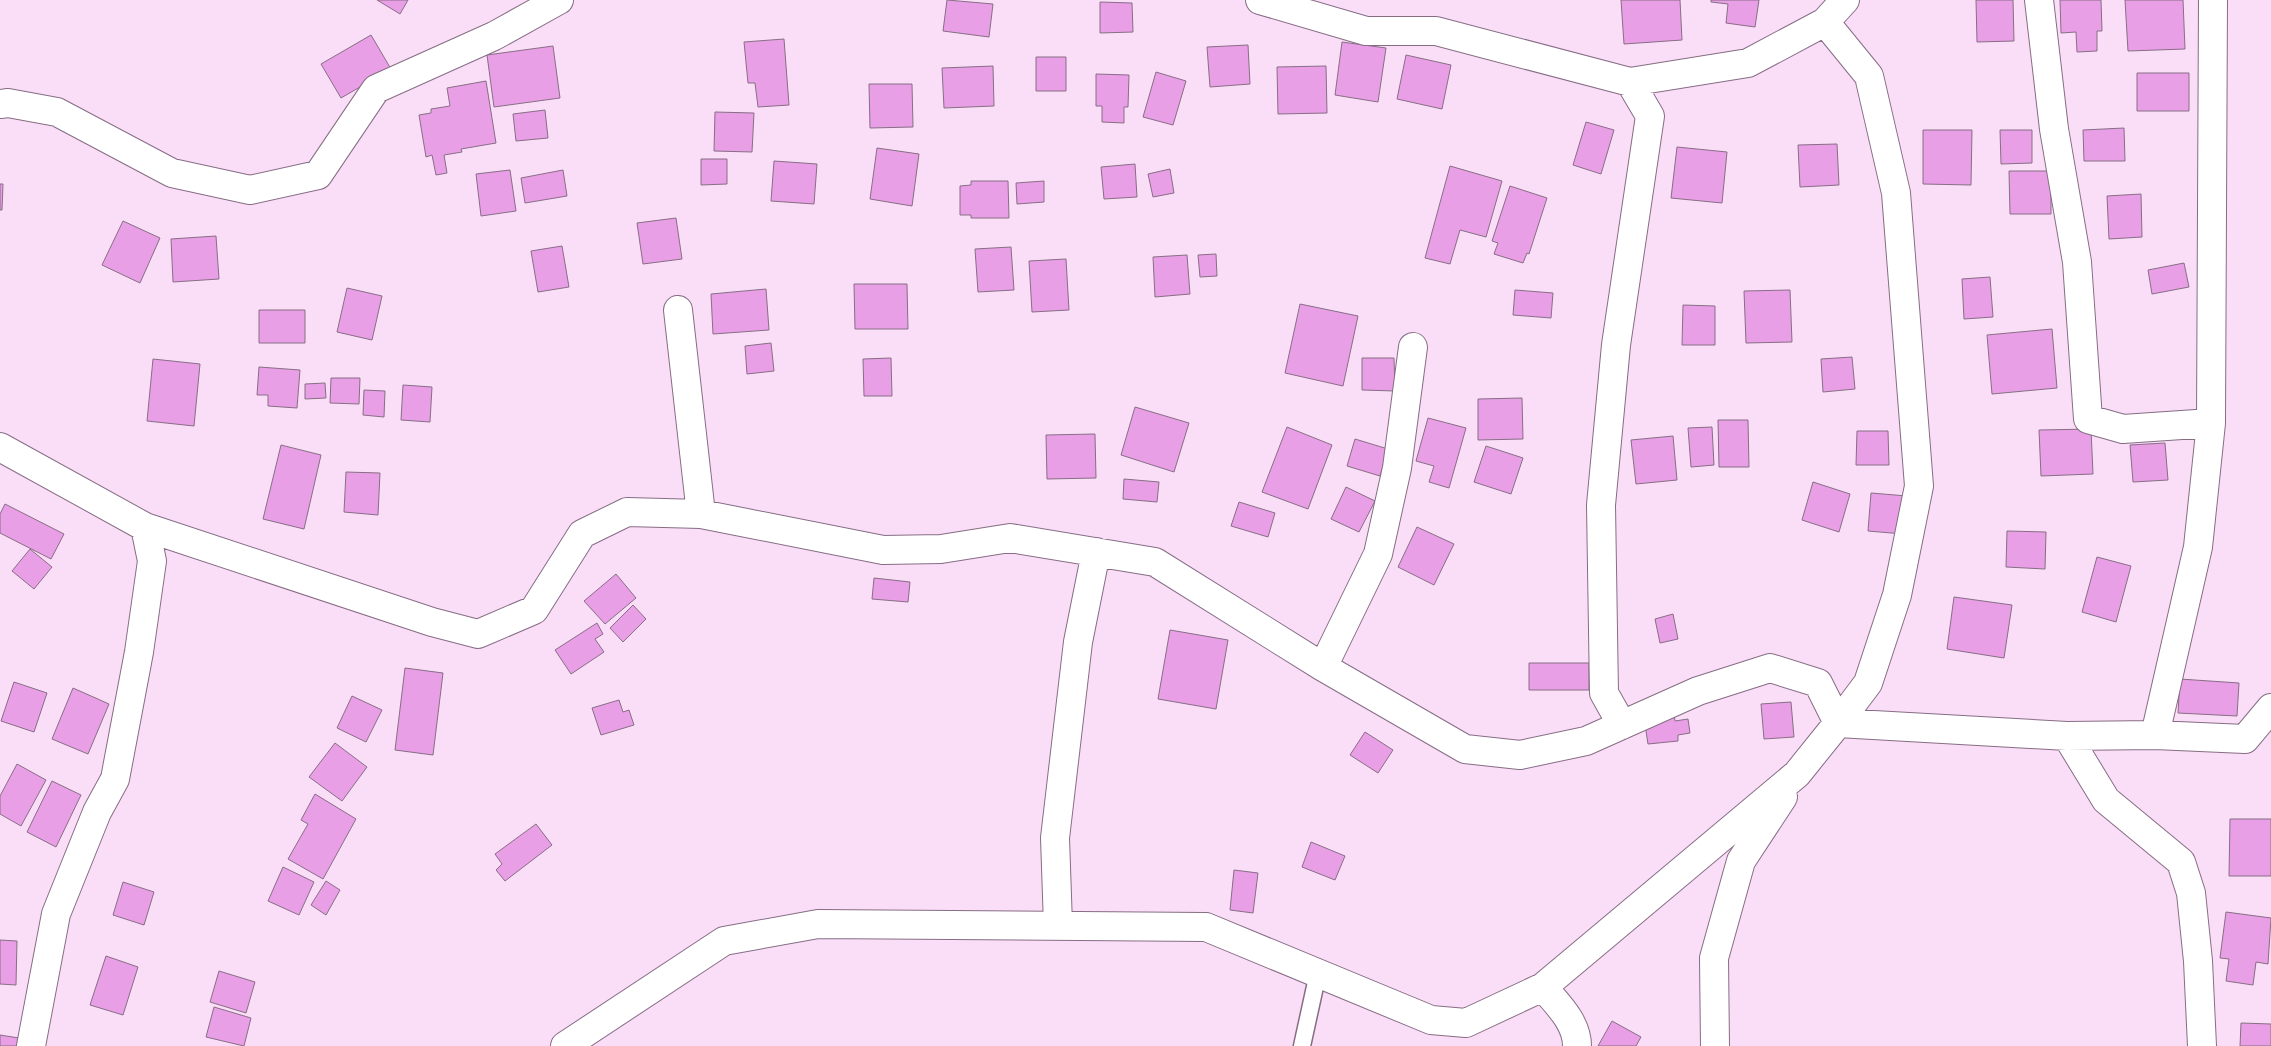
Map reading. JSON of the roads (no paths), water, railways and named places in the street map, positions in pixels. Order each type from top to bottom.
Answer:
[{"type":"street","points":[[0,104],[8,103],[57,112],[172,173],[250,190],[318,175],[376,88],[494,36],[559,0]]},
{"type":"street","points":[[1260,0],[1366,31],[1436,31],[1630,82],[1748,64],[1825,22],[1845,0]]},
{"type":"street","points":[[2039,0],[2054,130],[2077,262],[2088,419],[2123,429],[2211,423]]},
{"type":"street","points":[[2156,735],[2198,547],[2211,423],[2213,0]]},
{"type":"street","points":[[1715,1046],[1714,958],[1741,861],[1798,774],[1868,683],[1897,595],[1920,486],[1896,193],[1869,76],[1825,22]]},
{"type":"street","points":[[1622,725],[1604,692],[1601,505],[1616,346],[1650,116],[1630,82]]},
{"type":"street","points":[[678,310],[701,514]]},
{"type":"street","points":[[1323,667],[1378,554],[1397,468],[1412,347]]},
{"type":"street","points":[[0,447],[145,527],[432,622],[478,634],[534,610],[582,534],[627,512],[701,514],[882,550],[941,549],[1010,538],[1155,562],[1323,667],[1465,749],[1520,755],[1586,741],[1698,691],[1770,668],[1818,683],[1838,723]]},
{"type":"street","points":[[32,1046],[56,914],[94,820],[115,779],[139,652],[152,561],[145,527]]},
{"type":"street","points":[[1058,925],[1055,838],[1078,642],[1096,552]]},
{"type":"street","points":[[1838,723],[2067,736],[2156,735],[2258,740],[2271,708]]},
{"type":"street","points":[[2067,736],[2106,800],[2181,862],[2192,902],[2198,961],[2202,1046]]},
{"type":"street","points":[[565,1046],[724,941],[818,924],[1206,927],[1463,1034],[1543,987],[1798,774]]},
{"type":"street","points":[[1543,987],[1569,1018],[1577,1038],[1577,1046]]},
{"type":"lane","points":[[1302,1046],[1318,973]]}]
